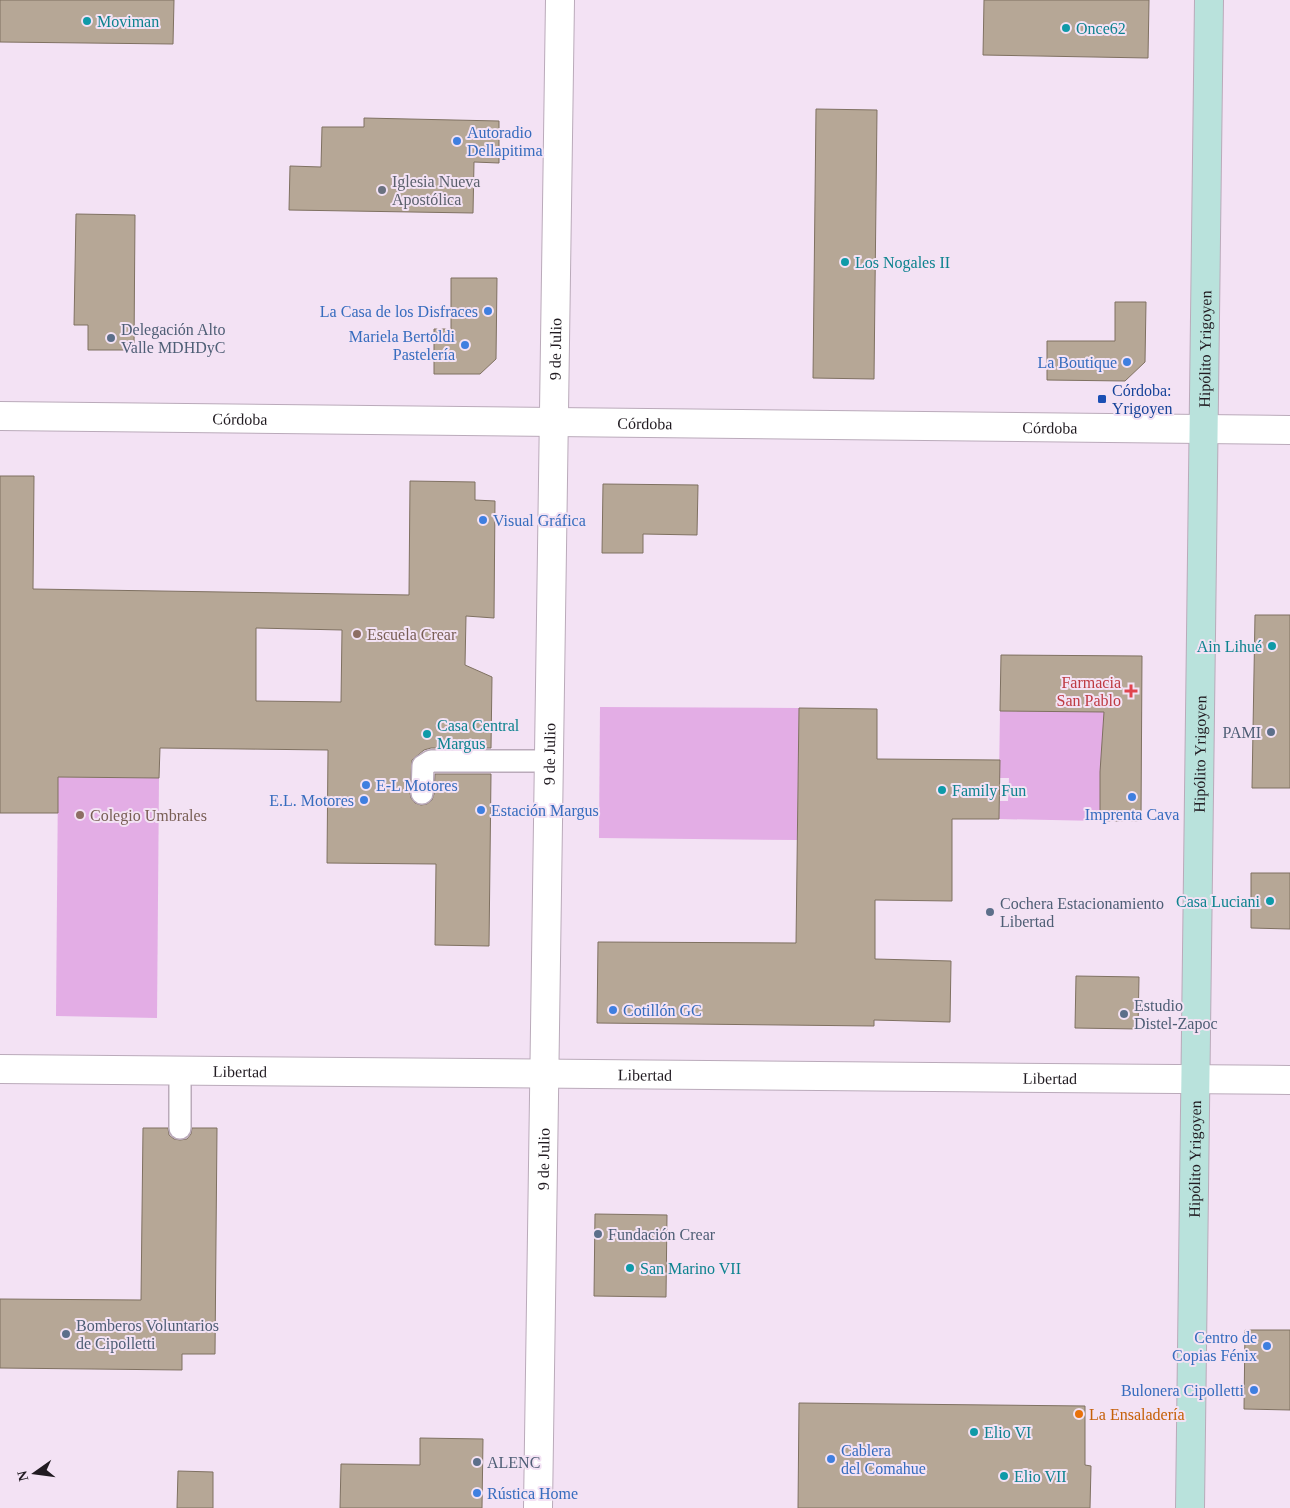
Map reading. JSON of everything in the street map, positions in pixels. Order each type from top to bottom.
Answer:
[{"type":"street","name":"9 de Julio","points":[[538,1508],[560,0]]},
{"type":"street","name":"Hipólito Yrigoyen","points":[[1190,1508],[1209,0]]},
{"type":"street","name":"Córdoba","points":[[0,416],[1290,430]]},
{"type":"street","name":"Libertad","points":[[0,1069],[1290,1080]]},
{"type":"lane","points":[[422,793],[423,766],[430,761],[549,761]]},
{"type":"lane","points":[[180,1070],[180,1128]]},
{"type":"shaded area","points":[[600,707],[799,708],[797,840],[599,838]]},
{"type":"shaded area","points":[[1000,711],[1142,712],[1141,762],[1100,821],[999,819],[1000,801],[1008,801],[1009,778],[999,778]]},
{"type":"shaded area","points":[[58,777],[159,778],[157,1018],[56,1016]]},
{"type":"building","name":"Moviman","points":[[0,0],[174,0],[173,44],[0,42]]},
{"type":"building","name":"Once62","points":[[984,0],[1149,0],[1148,58],[983,55]]},
{"type":"building","name":"Los Nogales II","points":[[816,109],[877,110],[874,379],[813,378]]},
{"type":"building","points":[[364,118],[499,121],[499,163],[474,162],[473,213],[289,210],[290,166],[321,167],[322,127],[364,127]]},
{"type":"building","points":[[76,214],[135,215],[134,350],[88,350],[88,325],[74,325]]},
{"type":"building","points":[[451,278],[497,278],[496,359],[480,374],[434,374],[434,329],[451,329]]},
{"type":"building","points":[[1115,302],[1146,302],[1145,362],[1125,381],[1047,380],[1047,341],[1115,341]]},
{"type":"building","points":[[0,476],[34,476],[33,589],[409,595],[410,481],[475,482],[475,500],[495,501],[494,618],[466,616],[465,665],[492,677],[491,748],[431,748],[424,750],[412,760],[410,793],[415,803],[427,804],[432,800],[434,794],[435,774],[491,774],[489,946],[435,945],[436,864],[327,863],[328,750],[160,748],[159,778],[58,777],[58,813],[0,813]],"holes":[[[256,628],[342,630],[341,702],[256,701]]]},
{"type":"building","points":[[603,484],[698,485],[697,535],[643,534],[643,553],[602,553]]},
{"type":"building","name":"PAMI","points":[[1255,615],[1290,615],[1290,788],[1252,788]]},
{"type":"building","points":[[1001,655],[1142,656],[1141,821],[1100,821],[1100,772],[1104,712],[1000,711]]},
{"type":"building","points":[[799,708],[877,709],[877,759],[1000,760],[999,819],[952,819],[952,901],[875,900],[875,959],[951,961],[950,1022],[874,1020],[874,1026],[597,1023],[598,942],[796,943]]},
{"type":"building","name":"Casa Luciani","points":[[1251,873],[1290,873],[1290,929],[1251,928]]},
{"type":"building","points":[[1076,976],[1139,977],[1138,1029],[1075,1028]]},
{"type":"building","points":[[143,1128],[168,1128],[169,1135],[174,1139],[180,1140],[187,1139],[191,1134],[192,1128],[217,1128],[215,1354],[182,1354],[182,1370],[0,1368],[0,1299],[141,1300]]},
{"type":"building","name":"San Marino VII","points":[[595,1214],[667,1215],[666,1297],[594,1296]]},
{"type":"building","points":[[1245,1330],[1290,1330],[1290,1410],[1244,1409]]},
{"type":"building","points":[[799,1403],[1085,1406],[1085,1465],[1091,1466],[1090,1508],[798,1508]]},
{"type":"building","points":[[420,1438],[483,1439],[482,1508],[340,1508],[341,1464],[420,1465]]},
{"type":"building","points":[[178,1471],[213,1472],[213,1508],[177,1508]]},
{"type":"place","name":"Moviman","points":[[87,21]]},
{"type":"place","name":"Once62","points":[[1066,28]]},
{"type":"place","name":"Autoradio Dellapitima","points":[[457,141]]},
{"type":"place","name":"Iglesia Nueva Apostólica","points":[[382,190]]},
{"type":"place","name":"Los Nogales II","points":[[845,262]]},
{"type":"place","name":"La Casa de los Disfraces","points":[[488,311]]},
{"type":"place","name":"Delegación Alto Valle MDHDyC","points":[[111,338]]},
{"type":"place","name":"Mariela Bertoldi Pastelería","points":[[465,345]]},
{"type":"place","name":"La Boutique","points":[[1127,362]]},
{"type":"place","name":"Córdoba: Yrigoyen","points":[[1102,399]]},
{"type":"place","name":"Visual Gráfica","points":[[483,520]]},
{"type":"place","name":"Escuela Crear","points":[[357,634]]},
{"type":"place","name":"Ain Lihué","points":[[1272,646]]},
{"type":"place","name":"Farmacia San Pablo","points":[[1131,691]]},
{"type":"place","name":"PAMI","points":[[1271,732]]},
{"type":"place","name":"Casa Central Margus","points":[[427,734]]},
{"type":"place","name":"E-L Motores","points":[[366,785]]},
{"type":"place","name":"Family Fun","points":[[942,790]]},
{"type":"place","name":"Imprenta Cava","points":[[1132,797]]},
{"type":"place","name":"E.L. Motores","points":[[364,800]]},
{"type":"place","name":"Estación Margus","points":[[481,810]]},
{"type":"place","name":"Colegio Umbrales","points":[[80,815]]},
{"type":"place","name":"Casa Luciani","points":[[1270,901]]},
{"type":"place","name":"Cochera Estacionamiento Libertad","points":[[990,912]]},
{"type":"place","name":"Cotillón GC","points":[[613,1010]]},
{"type":"place","name":"Estudio Distel-Zapoc","points":[[1124,1014]]},
{"type":"place","name":"Fundación Crear","points":[[598,1234]]},
{"type":"place","name":"San Marino VII","points":[[630,1268]]},
{"type":"place","name":"Bomberos Voluntarios de Cipolletti","points":[[66,1334]]},
{"type":"place","name":"Centro de Copias Fénix","points":[[1267,1346]]},
{"type":"place","name":"Bulonera Cipolletti","points":[[1254,1390]]},
{"type":"place","name":"La Ensaladería","points":[[1079,1414]]},
{"type":"place","name":"Elio VI","points":[[974,1432]]},
{"type":"place","name":"Cablera del Comahue","points":[[831,1459]]},
{"type":"place","name":"ALENC","points":[[477,1462]]},
{"type":"place","name":"Elio VII","points":[[1004,1476]]},
{"type":"place","name":"Rústica Home","points":[[477,1493]]}]
